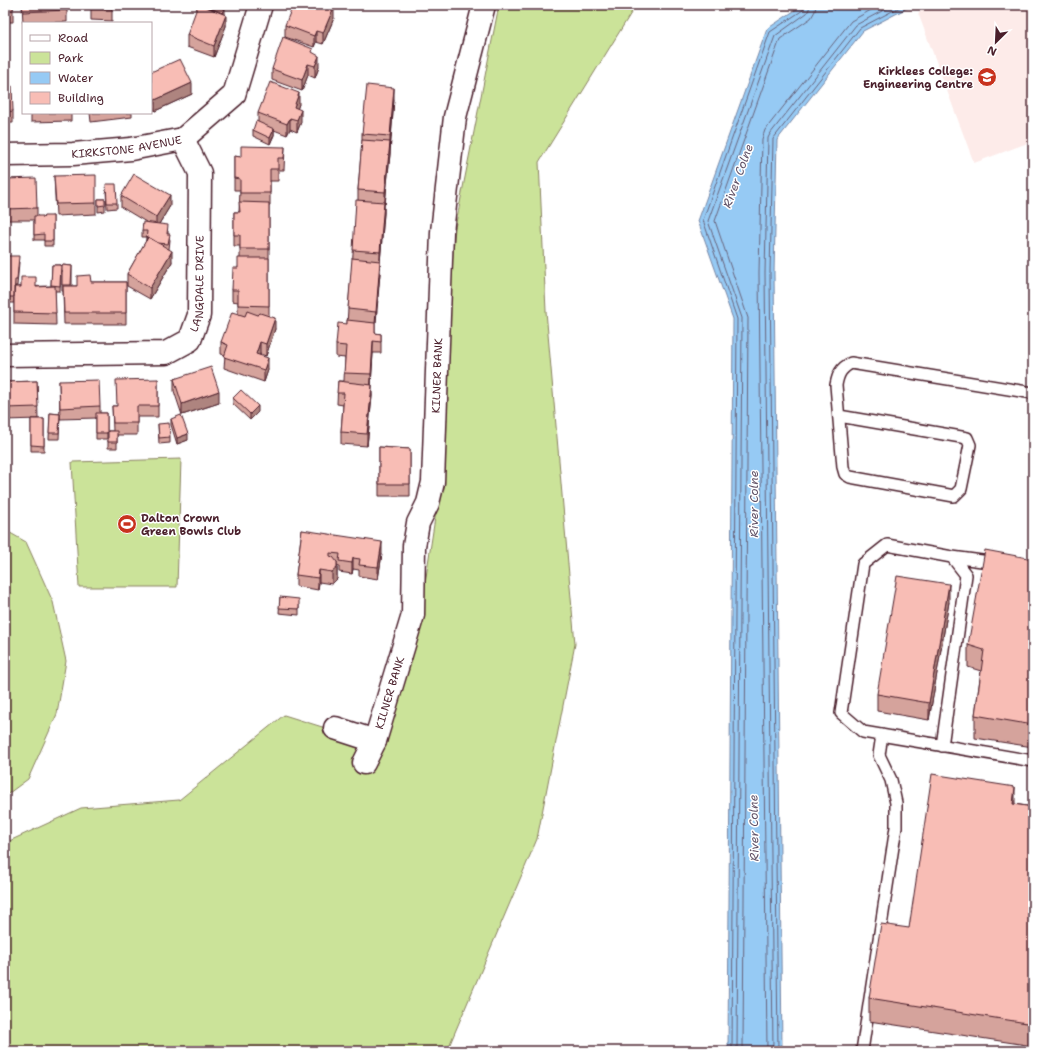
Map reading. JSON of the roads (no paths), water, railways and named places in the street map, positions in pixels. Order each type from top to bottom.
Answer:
[{"type":"street","name":"KIRKSTONE AVENUE","points":[[5,155],[73,154],[124,150],[184,139],[234,95],[261,5]]},
{"type":"street","name":"KILNER BANK","points":[[364,763],[375,741],[413,615],[414,546],[418,523],[428,503],[433,482],[442,232],[455,117],[484,5]]},
{"type":"street","name":"LANGDALE DRIVE","points":[[5,355],[166,353],[190,340],[199,315],[200,173],[184,139]]},
{"type":"street","name":"KILNER BANK","points":[[334,728],[375,741]]},
{"type":"lane","points":[[839,416],[967,438],[970,445],[961,489],[954,496],[850,477],[845,474],[839,416],[836,386],[838,375],[843,367],[851,362],[1033,393]]},
{"type":"lane","points":[[1011,564],[952,557],[887,545],[863,564],[841,713],[863,732],[1033,761]]},
{"type":"lane","points":[[942,746],[966,575],[952,557]]},
{"type":"lane","points":[[862,1051],[896,826],[896,804],[891,780],[879,755],[882,735]]},
{"type":"water","name":"River Colne","points":[[803,5],[913,5],[863,31],[777,140],[774,273],[782,1051],[728,1051],[733,319],[698,221],[767,29]]},
{"type":"place","name":"Kirklees College: Engineering Centre","points":[[987,77]]},
{"type":"place","name":"Dalton Crown Green Bowls Club","points":[[127,524]]}]
